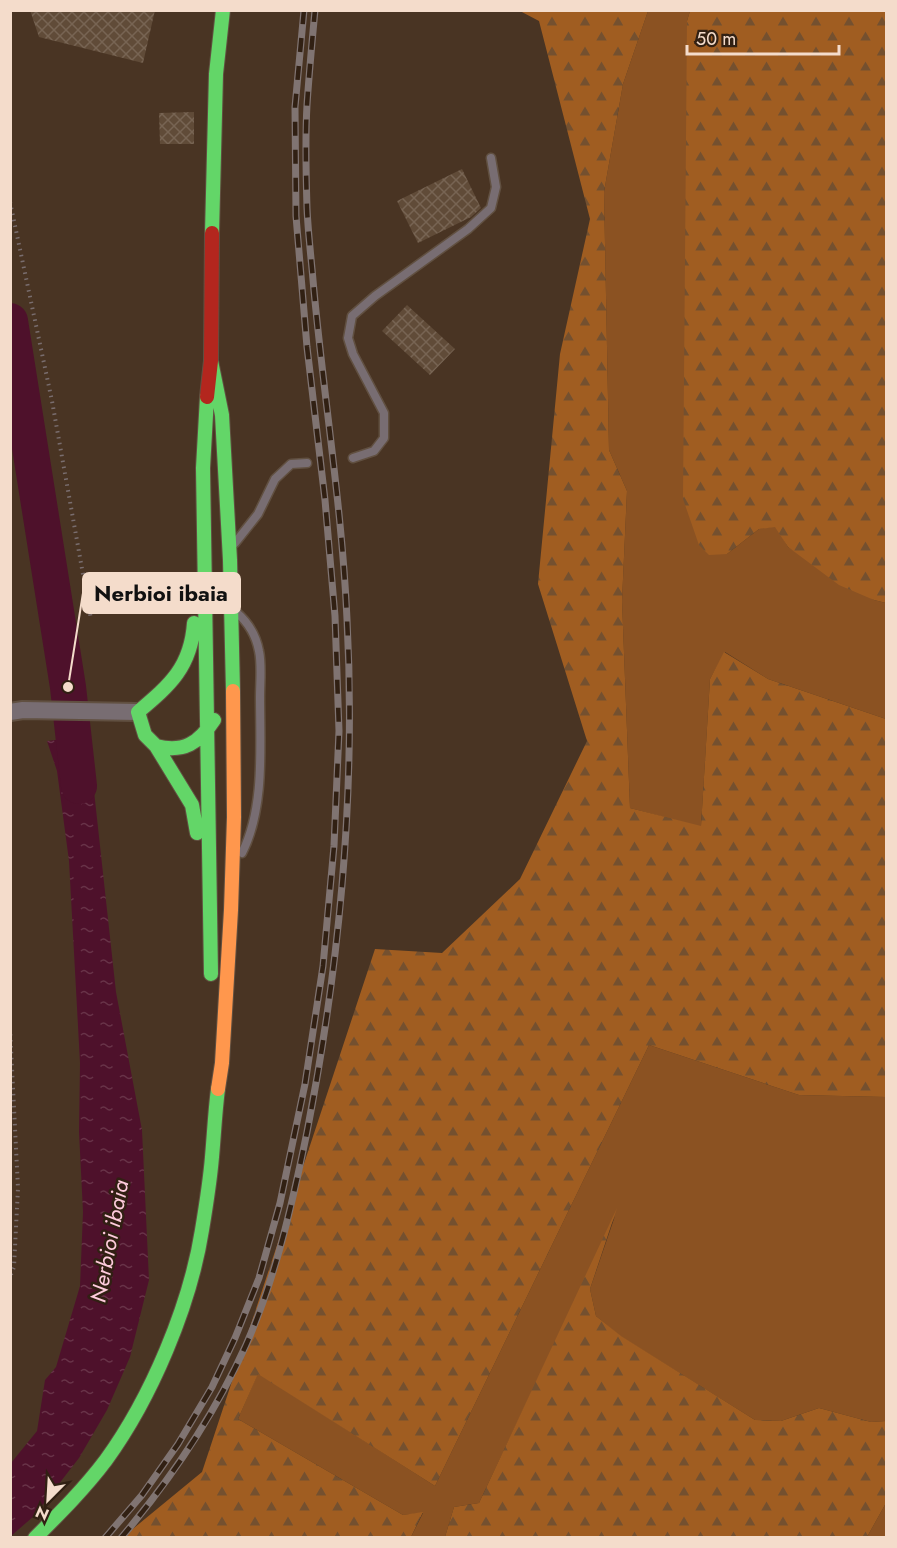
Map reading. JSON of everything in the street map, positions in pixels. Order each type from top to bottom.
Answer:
[{"type":"main road","points":[[203,468],[192,501],[195,628],[190,653],[175,679],[138,712],[145,735],[156,746],[192,805],[197,832],[201,973],[208,984],[207,732],[211,713],[203,468],[205,410],[211,361],[216,74],[223,10]]},
{"type":"main road","points":[[35,1538],[73,1499],[115,1446],[145,1396],[160,1364],[192,1276],[201,1233],[212,1157],[217,1087],[222,1063],[232,872],[233,750],[229,557],[222,415],[211,361]]},
{"type":"main road","points":[[211,713],[221,698],[220,589],[229,557]]},
{"type":"main road","points":[[157,696],[171,693],[188,697],[211,713],[221,739],[223,875],[231,910]]},
{"type":"main road","points":[[156,746],[167,750],[186,747],[207,732]]},
{"type":"main road","points":[[211,1021],[211,1050],[217,1087]]},
{"type":"street","points":[[10,712],[46,710],[138,712]]},
{"type":"lane","points":[[353,458],[374,451],[384,438],[384,413],[353,354],[348,338],[352,316],[375,296],[468,229],[491,208],[496,187],[491,158]]},
{"type":"lane","points":[[229,557],[258,514],[275,479],[291,464],[307,463]]},
{"type":"lane","points":[[231,607],[246,620],[254,634],[260,653],[260,748],[257,805],[249,840],[232,872]]},
{"type":"path","points":[[10,202],[52,401],[91,619]]},
{"type":"path","points":[[10,1028],[18,1188],[14,1267],[10,1277]]},
{"type":"shaded area","points":[[648,11],[690,11],[687,21],[727,554],[759,529],[776,526],[788,547],[874,600],[886,603],[886,719],[768,679],[725,652],[710,679],[701,827],[630,808],[622,601],[627,491],[609,450],[604,192],[623,84]]},
{"type":"shaded area","points":[[649,1045],[799,1095],[886,1097],[886,1421],[871,1422],[819,1408],[781,1421],[755,1420],[620,1336],[596,1316],[590,1289],[615,1216],[479,1503],[454,1507],[445,1537],[411,1537],[423,1513],[403,1515],[238,1419],[258,1373],[435,1486]]},
{"type":"shaded area","points":[[886,1503],[886,1537],[867,1537]]},
{"type":"green space","points":[[520,11],[648,11],[623,84],[604,192],[609,450],[627,491],[622,601],[630,808],[701,826],[710,679],[724,652],[768,679],[886,719],[886,1097],[799,1095],[649,1045],[435,1486],[258,1374],[238,1419],[403,1515],[423,1512],[411,1537],[123,1537],[202,1472],[375,949],[442,953],[520,879],[587,741],[538,584],[560,354],[590,219],[539,21]]},
{"type":"green space","points":[[690,11],[886,11],[886,603],[839,585],[788,547],[775,527],[759,529],[727,554],[709,555],[699,545],[683,499],[687,21]]},
{"type":"green space","points":[[617,1208],[590,1289],[596,1316],[621,1336],[755,1420],[781,1421],[819,1408],[871,1422],[886,1421],[886,1503],[867,1537],[445,1537],[454,1507],[479,1503]]},
{"type":"water","points":[[88,736],[116,992],[142,1130],[149,1280],[130,1357],[107,1410],[79,1458],[34,1516],[11,1536],[11,1463],[37,1431],[45,1380],[56,1367],[80,1286],[83,1212],[79,1132],[80,1063],[69,861],[57,771],[47,741]]},
{"type":"building","points":[[30,10],[155,10],[143,63],[39,37]]},
{"type":"building","points":[[194,112],[194,144],[160,144],[159,113]]},
{"type":"building","points":[[462,169],[481,208],[471,217],[418,243],[397,201]]},
{"type":"building","points":[[407,305],[455,349],[430,375],[382,331]]},
{"type":"waterway","name":"Nerbioi ibaia","points":[[10,321],[68,687],[79,786]]},
{"type":"railway","points":[[105,1538],[142,1495],[178,1444],[212,1387],[259,1278],[280,1203],[305,1084],[323,966],[334,846],[339,731],[335,616],[296,216],[295,107],[304,10]]},
{"type":"railway","points":[[121,1538],[174,1470],[206,1422],[257,1319],[275,1267],[307,1132],[319,1068],[337,941],[347,812],[349,683],[345,577],[307,208],[306,118],[315,10]]},
{"type":"traffic: fast","points":[[212,233],[216,74],[223,10]]},
{"type":"traffic: fast","points":[[211,361],[222,415],[230,560],[233,691]]},
{"type":"traffic: fast","points":[[207,397],[203,468],[211,974]]},
{"type":"traffic: fast","points":[[194,623],[188,652],[177,674],[138,712],[145,735],[156,746],[192,805],[197,833]]},
{"type":"traffic: fast","points":[[156,746],[175,748],[190,744],[203,735],[214,720]]},
{"type":"traffic: fast","points":[[35,1538],[63,1510],[106,1460],[138,1409],[166,1350],[188,1289],[202,1230],[218,1089]]},
{"type":"traffic: slow","points":[[218,1089],[222,1063],[231,910],[234,817],[233,691]]},
{"type":"traffic: jam","points":[[207,397],[211,361],[212,233]]},
{"type":"place","name":"Nerbioi ibaia","points":[[68,687]]}]
